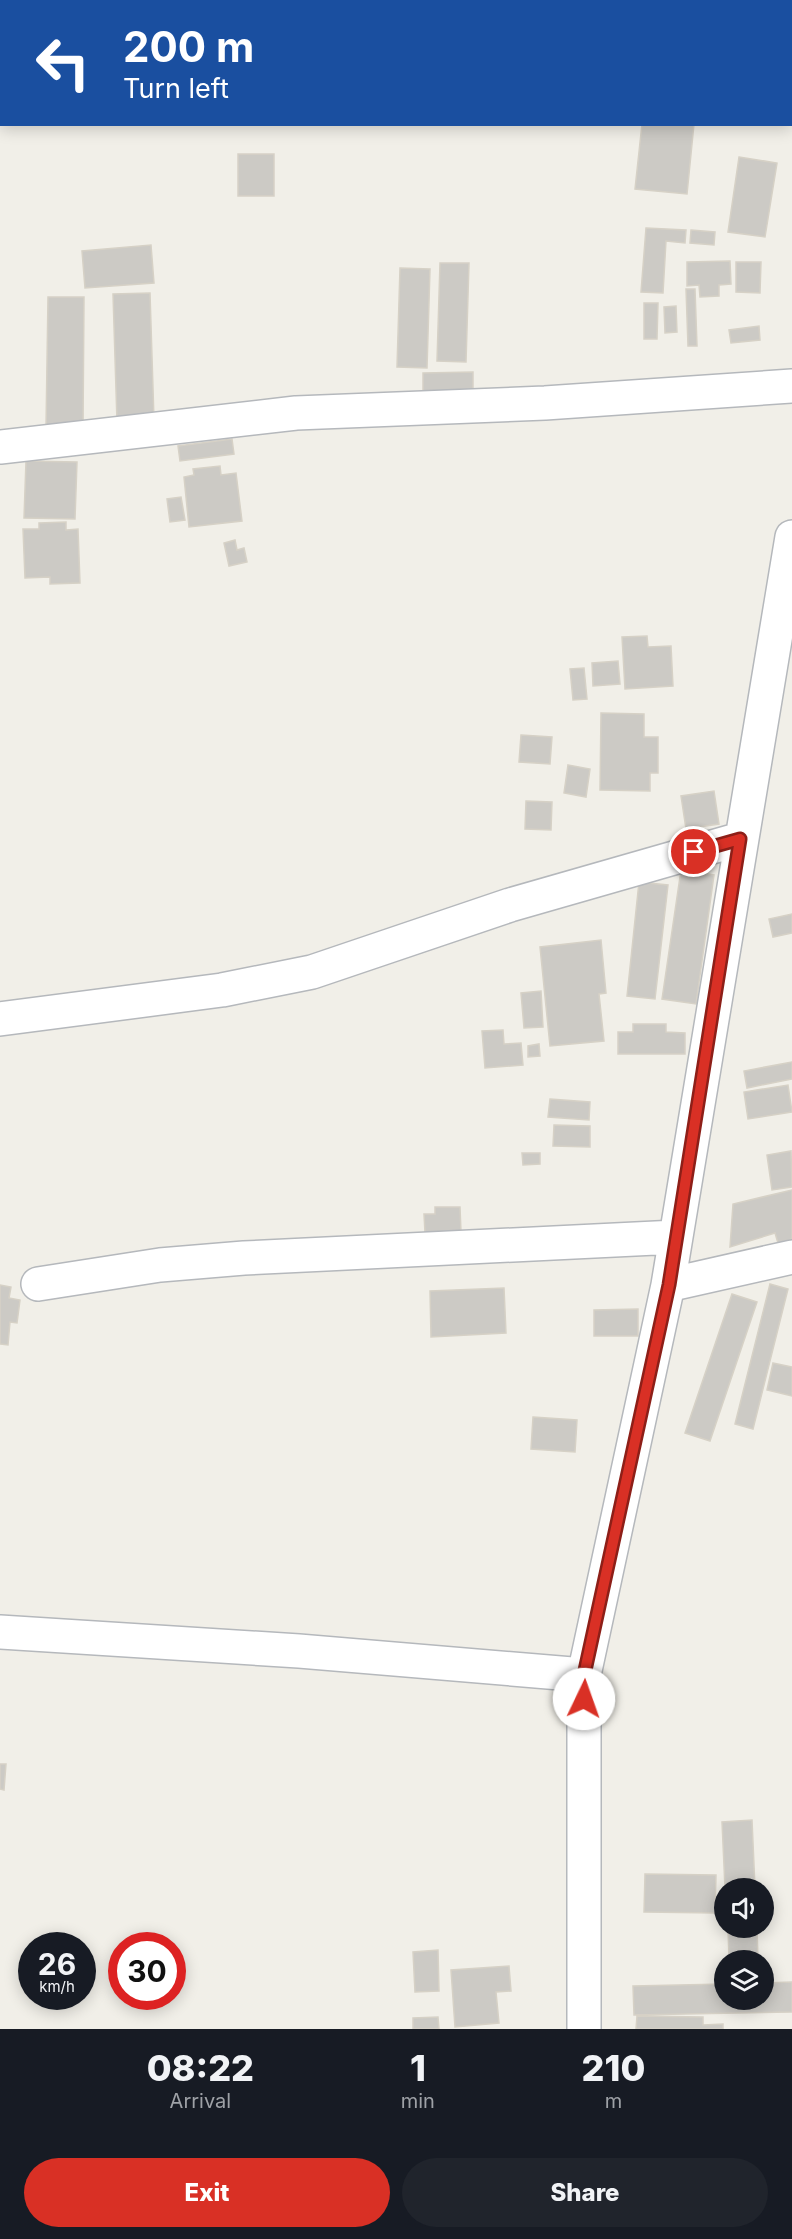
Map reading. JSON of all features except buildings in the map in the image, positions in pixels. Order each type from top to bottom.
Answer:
[{"type":"street","points":[[0,447],[296,413],[545,403],[792,386]]},
{"type":"street","points":[[584,2029],[584,1675],[669,1285],[740,839],[792,537]]},
{"type":"street","points":[[0,1019],[222,990],[312,972],[510,905],[740,839]]},
{"type":"street","points":[[38,1284],[136,1268],[244,1258],[676,1237]]},
{"type":"street","points":[[669,1285],[792,1257]]},
{"type":"street","points":[[0,1632],[287,1650],[584,1675]]},
{"type":"route","points":[[584,1699],[584,1675],[669,1285],[740,839],[694,852]]}]
